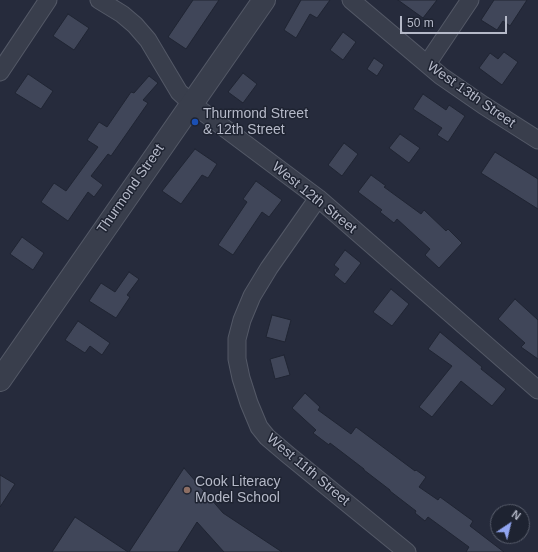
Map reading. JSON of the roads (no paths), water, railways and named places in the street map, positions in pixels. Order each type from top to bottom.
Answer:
[{"type":"street","points":[[0,72],[48,0]]},
{"type":"street","name":"West 12th Street","points":[[99,0],[122,14],[135,25],[148,40],[179,92],[191,103],[318,198],[538,390]]},
{"type":"street","name":"Thurmond Street","points":[[2,373],[264,0]]},
{"type":"street","name":"West 13th Street","points":[[352,0],[441,76],[538,140]]},
{"type":"street","points":[[427,64],[470,0]]},
{"type":"street","name":"West 11th Street","points":[[318,198],[269,268],[252,296],[242,320],[237,339],[237,359],[241,378],[259,427],[267,437],[407,552]]},
{"type":"place","name":"Thurmond Street & 12th Street","points":[[195,122]]},
{"type":"place","name":"Cook Literacy Model School","points":[[187,490]]}]
